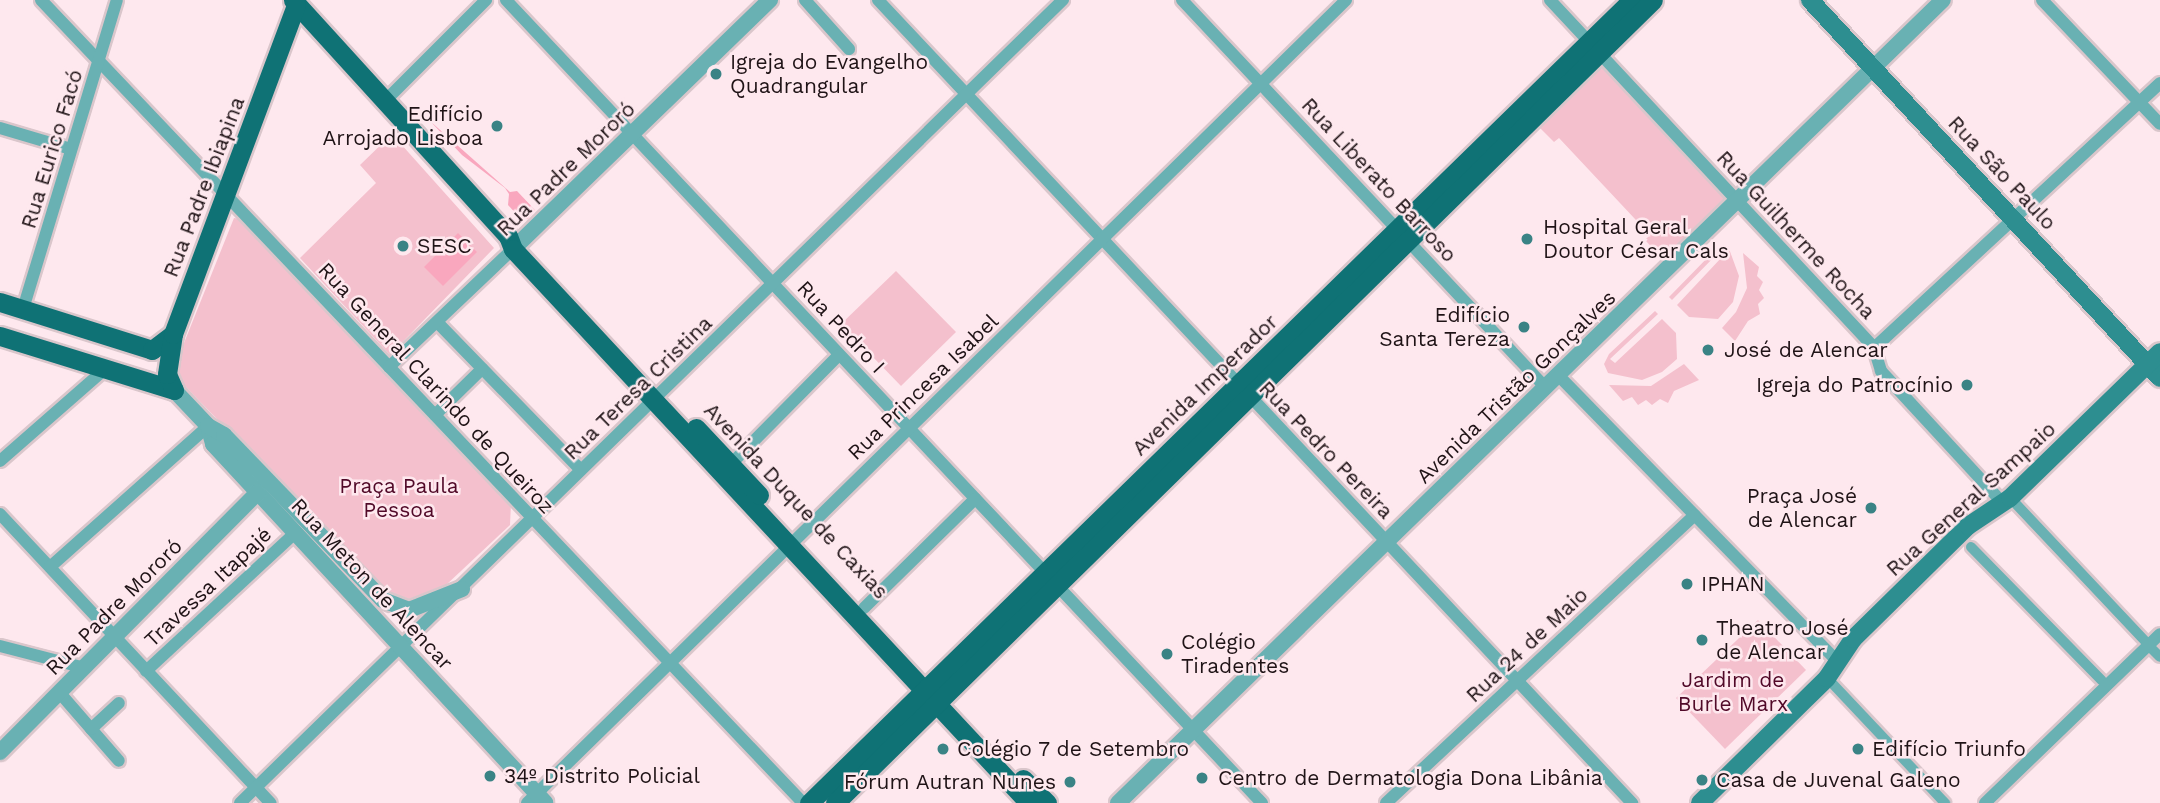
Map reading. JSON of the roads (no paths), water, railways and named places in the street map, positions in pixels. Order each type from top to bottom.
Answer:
[{"type":"main road","name":"Avenida Imperador","points":[[1594,47],[1632,0]]},
{"type":"main road","name":"Avenida Imperador","points":[[809,803],[935,692],[1594,47],[1653,0]]},
{"type":"main road","name":"Rua São Paulo","points":[[1810,0],[2013,219],[2156,365]]},
{"type":"main road","name":"Avenida Duque de Caxias","points":[[298,7],[383,103],[793,541],[935,692],[1046,803]]},
{"type":"main road","name":"Rua Padre Ibiapina","points":[[174,390],[167,374],[173,334],[298,7]]},
{"type":"main road","points":[[0,302],[152,350],[173,334]]},
{"type":"main road","points":[[0,336],[174,390]]},
{"type":"main road","name":"Rua General Sampaio","points":[[1700,803],[1838,662],[1853,639],[1968,526],[2009,503],[2156,365]]},
{"type":"main road","name":"Avenida Duque de Caxias","points":[[657,396],[731,464],[793,541],[864,608],[1029,803]]},
{"type":"main road","name":"Avenida Imperador","points":[[835,803],[935,692]]},
{"type":"street","name":"Rua Eurico Facó","points":[[23,309],[117,0]]},
{"type":"street","points":[[383,103],[486,0]]},
{"type":"street","name":"Rua Pedro I","points":[[506,0],[1262,803]]},
{"type":"street","name":"Rua Padre Mororó","points":[[389,367],[437,322],[514,242],[770,0]]},
{"type":"street","points":[[805,0],[849,49]]},
{"type":"street","name":"Rua Pedro Pereira","points":[[878,0],[1632,803]]},
{"type":"street","name":"Rua Teresa Cristina","points":[[240,803],[1063,0]]},
{"type":"street","name":"Rua Liberato Barroso","points":[[1182,0],[1261,81],[1546,388]]},
{"type":"street","name":"Rua Princesa Isabel","points":[[537,800],[793,541],[1346,0]]},
{"type":"street","name":"Rua Guilherme Rocha","points":[[1550,0],[1874,348],[1881,371],[2153,649]]},
{"type":"street","name":"Avenida Tristão Gonçalves","points":[[1118,803],[1739,202],[1943,0]]},
{"type":"street","points":[[2042,0],[2160,124]]},
{"type":"street","name":"Rua General Clarindo de Queiroz","points":[[44,1],[803,803]]},
{"type":"street","points":[[1874,348],[2160,83]]},
{"type":"street","points":[[0,128],[71,149]]},
{"type":"street","points":[[437,322],[580,470]]},
{"type":"street","points":[[731,464],[839,355]]},
{"type":"street","points":[[0,461],[104,369]]},
{"type":"street","points":[[435,415],[482,369]]},
{"type":"street","points":[[1559,376],[1838,662]]},
{"type":"street","name":"Rua Meton de Alencar","points":[[174,390],[208,426],[214,444],[401,646],[537,800]]},
{"type":"street","points":[[50,567],[208,426],[223,435],[383,600],[409,610],[462,589]]},
{"type":"street","name":"Rua Padre Mororó","points":[[0,752],[258,492]]},
{"type":"street","points":[[864,608],[975,499]]},
{"type":"street","points":[[0,513],[270,803]]},
{"type":"street","name":"Rua 24 de Maio","points":[[1386,803],[1695,515]]},
{"type":"street","name":"Travessa Itapajé","points":[[146,671],[296,533]]},
{"type":"street","points":[[1971,547],[2100,679]]},
{"type":"street","points":[[1985,803],[2160,634]]},
{"type":"street","points":[[0,646],[85,668]]},
{"type":"street","points":[[1830,681],[1945,803]]},
{"type":"street","points":[[59,692],[119,761]]},
{"type":"street","points":[[91,729],[119,703]]},
{"type":"place","name":"Igreja do Evangelho Quadrangular","points":[[716,74]]},
{"type":"place","name":"Edifício Arrojado Lisboa","points":[[497,126]]},
{"type":"place","name":"Hospital Geral Doutor César Cals","points":[[1527,239]]},
{"type":"place","name":"SESC","points":[[403,246]]},
{"type":"place","name":"Edifício Santa Tereza","points":[[1524,327]]},
{"type":"place","name":"José de Alencar","points":[[1708,350]]},
{"type":"place","name":"Igreja do Patrocínio","points":[[1967,385]]},
{"type":"place","name":"Praça José de Alencar","points":[[1871,508]]},
{"type":"place","name":"IPHAN","points":[[1687,584]]},
{"type":"place","name":"Theatro José de Alencar","points":[[1702,640]]},
{"type":"place","name":"Colégio Tiradentes","points":[[1167,654]]},
{"type":"place","name":"Colégio 7 de Setembro","points":[[943,749]]},
{"type":"place","name":"Edifício Triunfo","points":[[1858,749]]},
{"type":"place","name":"34º Distrito Policial","points":[[490,776]]},
{"type":"place","name":"Centro de Dermatologia Dona Libânia","points":[[1202,778]]},
{"type":"place","name":"Casa de Juvenal Galeno","points":[[1702,780]]},
{"type":"place","name":"Fórum Autran Nunes","points":[[1070,782]]},
{"type":"park label","name":"Praça Paula Pessoa","points":[[399,498]]},
{"type":"park label","name":"Jardim de Burle Marx","points":[[1733,692]]}]
